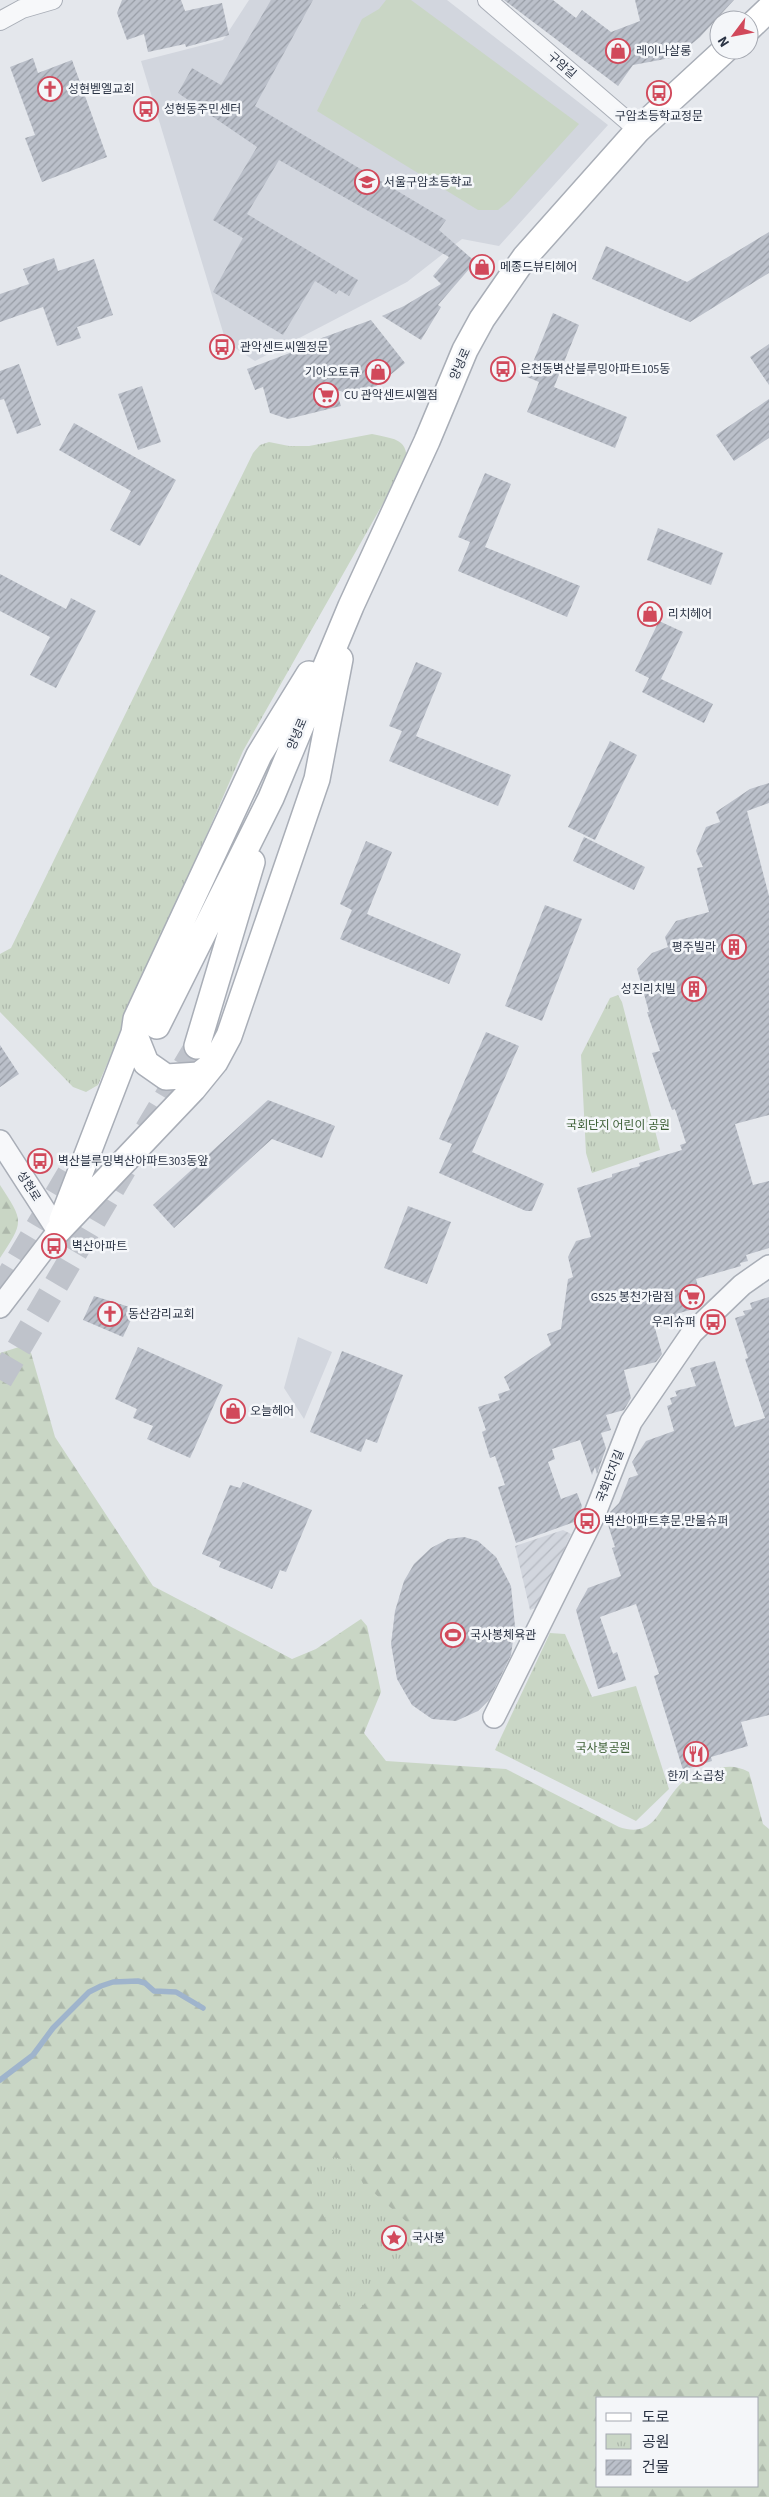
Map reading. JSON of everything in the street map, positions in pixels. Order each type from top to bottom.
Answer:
[{"type":"main road","points":[[759,18],[769,9]]},
{"type":"main road","name":"양녕로","points":[[157,1026],[271,798],[351,606],[428,441],[465,350],[482,319],[525,257],[638,130],[714,60]]},
{"type":"main road","points":[[58,1231],[134,1033],[136,1018],[260,754],[351,606]]},
{"type":"main road","points":[[58,1231],[215,1062],[229,1036],[317,779],[351,606]]},
{"type":"main road","name":"양녕로","points":[[197,1046],[271,798]]},
{"type":"main road","points":[[134,1033],[146,1063],[166,1076],[199,1075],[215,1062]]},
{"type":"street","points":[[0,21],[22,9],[53,0]]},
{"type":"street","name":"구암길","points":[[487,0],[638,130]]},
{"type":"street","name":"성현로","points":[[0,1140],[58,1231]]},
{"type":"street","points":[[0,1307],[58,1231]]},
{"type":"street","name":"국회단지길","points":[[494,1717],[594,1516],[631,1422],[692,1333],[742,1286],[769,1266]]},
{"type":"shaded area","name":"서울구암초등학교","points":[[249,0],[447,0],[608,125],[499,246],[462,239],[407,282],[255,361],[226,342],[141,61],[223,40]]},
{"type":"shaded area","points":[[298,1337],[332,1352],[304,1419],[284,1388]]},
{"type":"shaded area","points":[[563,1530],[571,1534],[538,1607],[530,1610],[515,1546]]},
{"type":"green space","points":[[386,0],[411,0],[579,124],[509,201],[498,210],[478,210],[317,111],[362,19],[379,9]]},
{"type":"green space","points":[[372,434],[392,438],[401,443],[406,453],[407,461],[243,751],[98,1085],[86,1092],[73,1087],[0,1012],[0,954],[11,948],[253,453],[260,445],[269,442],[289,446],[309,446]]},
{"type":"green space","name":"국회단지 어린이 공원","points":[[618,995],[622,1002],[660,1150],[592,1173],[586,1153],[581,1055],[610,998]]},
{"type":"green space","points":[[0,1185],[17,1215],[18,1222],[13,1236],[0,1258]]},
{"type":"green space","points":[[19,1347],[31,1353],[55,1437],[153,1586],[292,1659],[316,1649],[361,1619],[367,1626],[381,1692],[364,1733],[386,1761],[506,1769],[619,1827],[633,1830],[644,1828],[652,1822],[678,1787],[693,1776],[726,1767],[735,1767],[749,1772],[763,1824],[769,1829],[769,2497],[0,2497],[0,1353]]},
{"type":"green space","name":"국사봉공원","points":[[550,1633],[565,1634],[592,1697],[636,1686],[669,1789],[636,1821],[495,1750]]},
{"type":"green space","points":[[330,2157],[338,2158],[351,2165],[363,2183],[409,2224],[415,2239],[408,2251],[395,2263],[371,2296],[353,2315],[347,2314],[337,2302],[347,2274],[347,2262],[343,2250],[313,2191],[312,2177],[317,2166]]},
{"type":"building","points":[[122,0],[181,0],[185,11],[222,3],[229,35],[186,47],[185,44],[148,52],[144,34],[127,40],[117,13]]},
{"type":"building","points":[[271,0],[313,0],[255,106],[446,220],[439,230],[479,265],[475,271],[470,268],[438,305],[441,307],[421,340],[382,316],[404,306],[441,284],[433,276],[449,257],[279,160],[247,214],[358,280],[349,296],[339,290],[336,294],[315,281],[283,335],[213,292],[243,238],[213,220],[257,147],[178,93],[192,68],[221,85]]},
{"type":"building","points":[[504,0],[553,0],[576,18],[582,10],[611,32],[640,21],[635,0],[734,0],[725,10],[709,10],[709,27],[676,57],[633,65],[618,86]]},
{"type":"building","points":[[33,58],[38,73],[72,60],[107,157],[42,182],[25,138],[35,135],[10,67]]},
{"type":"building","points":[[769,232],[769,273],[690,322],[592,279],[606,246],[687,282]]},
{"type":"building","points":[[54,258],[58,271],[94,259],[113,315],[77,327],[81,338],[57,346],[43,307],[0,322],[0,294],[29,284],[23,269]]},
{"type":"building","points":[[553,313],[579,325],[554,387],[627,417],[615,448],[527,412],[539,382],[527,377]]},
{"type":"building","points":[[371,320],[405,363],[363,397],[336,390],[341,406],[288,419],[270,413],[263,387],[255,390],[247,369],[303,348],[300,346]]},
{"type":"building","points":[[769,344],[769,385],[750,357]]},
{"type":"building","points":[[19,364],[41,425],[17,434],[4,399],[0,400],[0,371]]},
{"type":"building","points":[[142,386],[161,442],[138,450],[118,394]]},
{"type":"building","points":[[769,399],[769,438],[734,461],[716,435]]},
{"type":"building","points":[[74,423],[176,480],[140,546],[110,530],[131,491],[59,450]]},
{"type":"building","points":[[485,473],[511,484],[485,547],[580,586],[567,617],[458,571],[470,542],[458,537]]},
{"type":"building","points":[[658,528],[723,553],[711,585],[647,560]]},
{"type":"building","points":[[0,574],[66,609],[71,598],[96,611],[56,688],[30,675],[50,637],[0,611]]},
{"type":"building","points":[[659,621],[683,632],[661,679],[713,704],[704,723],[642,692],[649,678],[635,671]]},
{"type":"building","points":[[416,662],[442,673],[416,736],[511,775],[498,806],[389,761],[402,731],[389,726]]},
{"type":"building","points":[[610,741],[637,755],[595,840],[568,827]]},
{"type":"building","points":[[769,783],[769,803],[747,811],[769,896],[769,1115],[735,1124],[753,1185],[769,1181],[769,1248],[746,1255],[748,1261],[740,1263],[741,1266],[696,1279],[701,1298],[690,1310],[676,1314],[678,1321],[655,1328],[662,1354],[656,1362],[624,1370],[631,1398],[624,1410],[606,1415],[611,1430],[601,1433],[606,1448],[597,1474],[595,1467],[592,1475],[580,1440],[552,1449],[555,1459],[548,1462],[561,1499],[577,1493],[582,1506],[577,1521],[516,1543],[498,1487],[505,1485],[495,1456],[490,1458],[482,1432],[486,1430],[478,1407],[500,1400],[498,1394],[510,1390],[504,1377],[551,1345],[547,1334],[561,1329],[568,1279],[573,1277],[568,1257],[576,1241],[591,1237],[577,1188],[612,1177],[612,1174],[640,1166],[639,1163],[682,1150],[680,1145],[686,1143],[675,1109],[672,1110],[652,1053],[660,1051],[647,1012],[649,1012],[637,969],[652,953],[668,947],[665,937],[676,921],[709,912],[697,868],[703,867],[696,851],[706,827],[720,822],[716,812],[750,789]]},
{"type":"building","points":[[584,837],[645,867],[634,890],[573,861]]},
{"type":"building","points":[[366,841],[392,852],[367,914],[461,954],[449,984],[340,939],[352,910],[340,904]]},
{"type":"building","points":[[545,905],[582,919],[542,1021],[505,1006]]},
{"type":"building","points":[[486,1032],[519,1046],[472,1152],[544,1184],[532,1211],[526,1211],[439,1173],[452,1144],[439,1139]]},
{"type":"building","points":[[0,1045],[19,1074],[0,1087]]},
{"type":"building","points":[[268,1100],[335,1126],[322,1158],[272,1139],[174,1228],[153,1205]]},
{"type":"building","points":[[408,1206],[451,1222],[427,1284],[384,1268]]},
{"type":"building","name":"동산감리교회","points":[[94,1296],[136,1309],[123,1337],[83,1320]]},
{"type":"building","points":[[769,1297],[769,1715],[741,1722],[748,1746],[711,1757],[712,1761],[683,1770],[654,1676],[659,1674],[636,1604],[600,1617],[613,1654],[617,1652],[626,1680],[598,1689],[576,1610],[588,1588],[621,1576],[612,1548],[615,1547],[608,1525],[614,1523],[610,1512],[619,1503],[629,1478],[638,1475],[632,1462],[646,1441],[674,1431],[667,1406],[672,1404],[670,1398],[677,1396],[675,1391],[696,1386],[690,1368],[715,1361],[735,1427],[765,1418],[745,1359],[748,1358],[735,1318],[745,1315],[743,1311],[752,1309],[750,1303]]},
{"type":"building","points":[[138,1347],[223,1385],[190,1458],[147,1439],[153,1426],[133,1418],[137,1409],[115,1399]]},
{"type":"building","points":[[342,1351],[403,1375],[377,1443],[366,1439],[361,1452],[310,1432]]},
{"type":"building","points":[[243,1482],[312,1510],[286,1572],[280,1570],[272,1589],[219,1567],[221,1562],[202,1554],[230,1485],[240,1488]]},
{"type":"building","name":"국사봉체육관","points":[[464,1537],[478,1541],[496,1557],[511,1586],[515,1626],[511,1655],[489,1700],[478,1711],[456,1721],[432,1719],[412,1705],[397,1679],[391,1644],[395,1611],[404,1581],[414,1564],[431,1548],[448,1539]]},
{"type":"waterway","points":[[0,2080],[33,2055],[53,2028],[89,1992],[101,1986],[113,1982],[138,1981],[145,1983],[154,1991],[176,1992],[203,2008]]},
{"type":"tunnel","points":[[147,1130],[197,1046]]},
{"type":"tunnel","points":[[0,1291],[78,1159]]},
{"type":"tunnel","points":[[0,1380],[124,1169]]},
{"type":"place","name":"레이나살롱","points":[[618,51]]},
{"type":"place","name":"성현벧엘교회","points":[[50,89]]},
{"type":"place","name":"구암초등학교정문","points":[[659,93]]},
{"type":"place","name":"성현동주민센터","points":[[146,109]]},
{"type":"place","name":"서울구암초등학교","points":[[367,182]]},
{"type":"place","name":"메종드뷰티헤어","points":[[482,267]]},
{"type":"place","name":"관악센트씨엘정문","points":[[222,347]]},
{"type":"place","name":"은천동벽산블루밍아파트105동","points":[[503,369]]},
{"type":"place","name":"기아오토큐","points":[[378,372]]},
{"type":"place","name":"CU 관악센트씨엘점","points":[[326,395]]},
{"type":"place","name":"리치헤어","points":[[650,614]]},
{"type":"place","name":"평주빌라","points":[[734,947]]},
{"type":"place","name":"성진리치빌","points":[[694,989]]},
{"type":"place","name":"벽산블루밍벽산아파트303동앞","points":[[40,1161]]},
{"type":"place","name":"벽산아파트","points":[[54,1246]]},
{"type":"place","name":"GS25 봉천가람점","points":[[692,1297]]},
{"type":"place","name":"동산감리교회","points":[[110,1314]]},
{"type":"place","name":"우리슈퍼","points":[[713,1322]]},
{"type":"place","name":"오늘헤어","points":[[233,1411]]},
{"type":"place","name":"벽산아파트후문.만물슈퍼","points":[[587,1521]]},
{"type":"place","name":"국사봉체육관","points":[[453,1635]]},
{"type":"place","name":"한끼 소곱창","points":[[696,1754]]},
{"type":"place","name":"국사봉","points":[[394,2238]]}]
